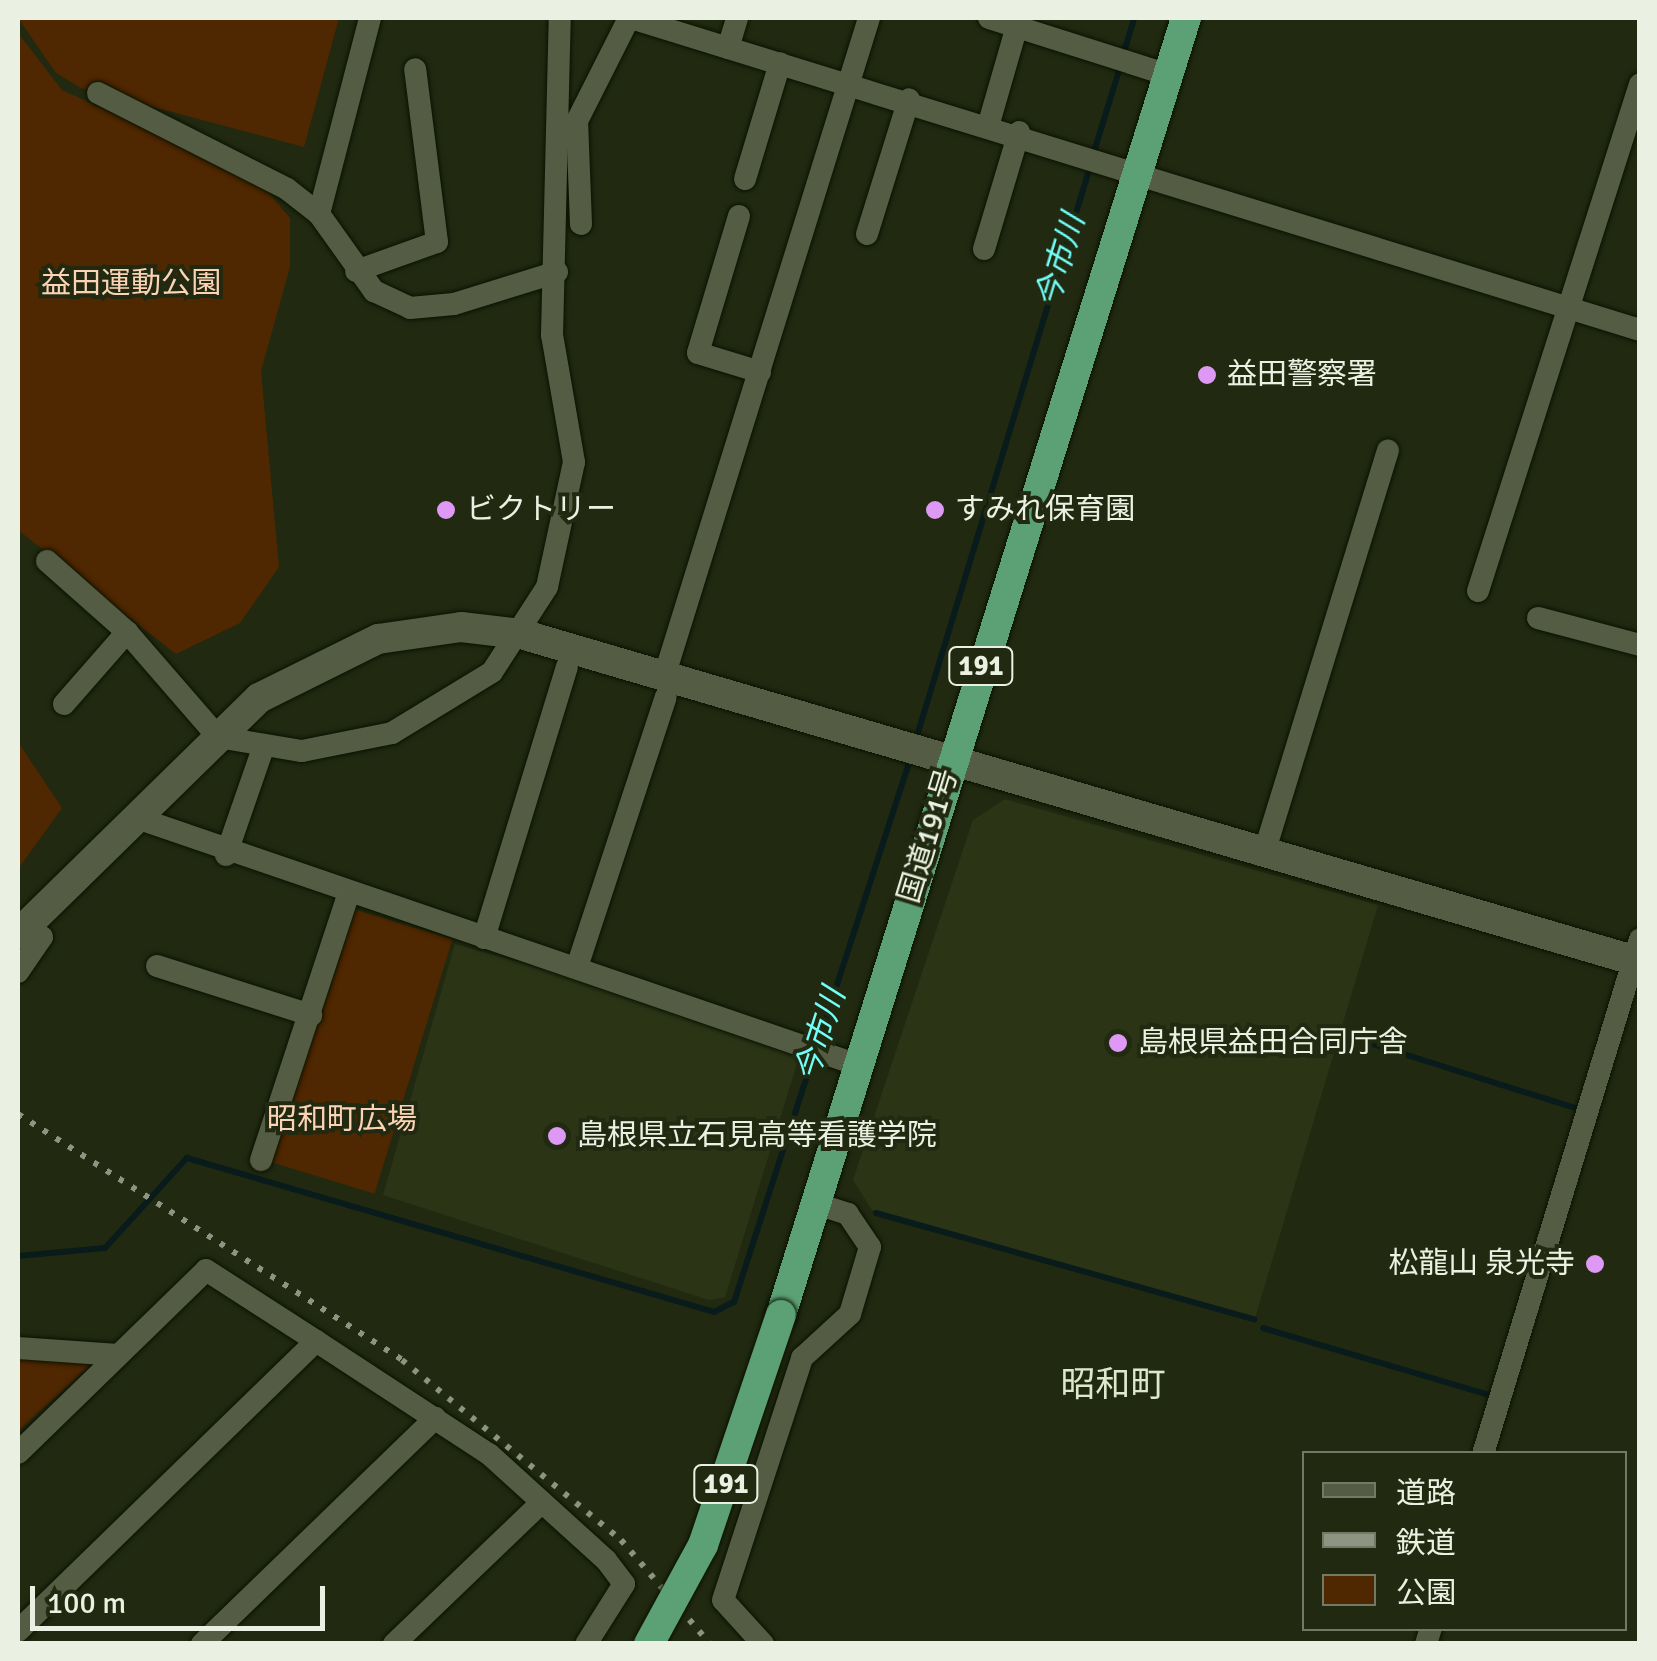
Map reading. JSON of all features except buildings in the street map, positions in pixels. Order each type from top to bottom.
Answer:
[{"type":"highway","name":"国道191号","points":[[649,1644],[702,1545],[781,1315],[1186,18]]},
{"type":"street","points":[[319,214],[370,18]]},
{"type":"street","points":[[47,561],[126,632],[218,738],[302,751],[392,733],[465,693],[521,634],[560,545],[574,462],[552,334],[558,272],[560,18]]},
{"type":"street","points":[[581,224],[577,121],[630,18],[1020,132],[1137,174],[1568,310],[1638,321]]},
{"type":"street","points":[[728,48],[737,18]]},
{"type":"street","points":[[576,968],[869,18]]},
{"type":"street","points":[[989,18],[1169,75]]},
{"type":"street","points":[[989,123],[1017,26]]},
{"type":"street","points":[[745,179],[780,63]]},
{"type":"street","points":[[356,271],[437,242],[415,69]]},
{"type":"street","points":[[1478,592],[1640,84]]},
{"type":"street","points":[[98,93],[319,214],[356,271],[410,308],[454,304],[558,272]]},
{"type":"street","points":[[868,234],[909,99]]},
{"type":"street","points":[[984,249],[1020,132]]},
{"type":"street","points":[[739,216],[698,354],[760,372]]},
{"type":"street","points":[[1266,850],[1388,452]]},
{"type":"street","points":[[1538,618],[1640,645]]},
{"type":"street","points":[[18,972],[42,937],[24,932],[218,738],[305,670],[378,639],[461,627],[521,634],[665,687],[953,757],[1266,850],[1637,953],[1484,1451]]},
{"type":"street","points":[[64,704],[126,632]]},
{"type":"street","points":[[484,938],[567,666]]},
{"type":"street","points":[[226,854],[264,745]]},
{"type":"street","points":[[137,818],[226,854],[861,1066]]},
{"type":"street","points":[[261,1160],[348,895]]},
{"type":"street","points":[[156,966],[311,1016]]},
{"type":"street","points":[[763,1644],[723,1600],[802,1358],[850,1314],[870,1247],[848,1214],[817,1204]]},
{"type":"street","points":[[18,1453],[206,1270],[434,1418],[542,1502],[624,1584],[586,1644]]},
{"type":"street","points":[[23,1632],[316,1342]]},
{"type":"street","points":[[18,1348],[118,1355]]},
{"type":"street","points":[[202,1644],[434,1418]]},
{"type":"street","points":[[394,1644],[542,1502]]},
{"type":"shaded area","name":"島根県益田合同庁舎","points":[[1005,799],[1378,905],[1255,1318],[872,1210],[853,1180],[973,820]]},
{"type":"shaded area","points":[[455,944],[632,994],[799,1057],[725,1297],[709,1300],[383,1195]]},
{"type":"green space","points":[[18,18],[339,18],[304,147],[81,88],[56,73]]},
{"type":"green space","name":"益田運動公園","points":[[18,33],[62,90],[257,179],[290,218],[290,267],[261,371],[279,567],[240,623],[176,654],[18,530]]},
{"type":"green space","points":[[18,742],[62,808],[18,869]]},
{"type":"green space","name":"昭和町広場","points":[[350,908],[452,939],[375,1194],[272,1162]]},
{"type":"green space","points":[[18,1359],[96,1360],[18,1431]]},
{"type":"waterway","name":"今市川","points":[[1123,55],[1134,18]]},
{"type":"waterway","name":"今市川","points":[[1093,155],[1120,67]]},
{"type":"waterway","points":[[916,739],[1090,167]]},
{"type":"waterway","points":[[818,1043],[911,756]]},
{"type":"waterway","points":[[1353,1038],[1578,1109]]},
{"type":"waterway","name":"今市川","points":[[18,1256],[105,1248],[187,1158],[714,1312],[734,1302],[814,1055]]},
{"type":"waterway","points":[[876,1213],[1254,1319]]},
{"type":"waterway","points":[[1263,1328],[1492,1396]]},
{"type":"railway","points":[[18,1114],[402,1360],[621,1540],[710,1644]]},
{"type":"place","name":"益田警察署","points":[[1207,375]]},
{"type":"place","name":"ビクトリー","points":[[446,510]]},
{"type":"place","name":"すみれ保育園","points":[[935,510]]},
{"type":"place","name":"島根県益田合同庁舎","points":[[1118,1043]]},
{"type":"place","name":"島根県立石見高等看護学院","points":[[557,1136]]},
{"type":"place","name":"松龍山 泉光寺","points":[[1595,1264]]},
{"type":"district","name":"昭和町","points":[[1113,1385]]}]
